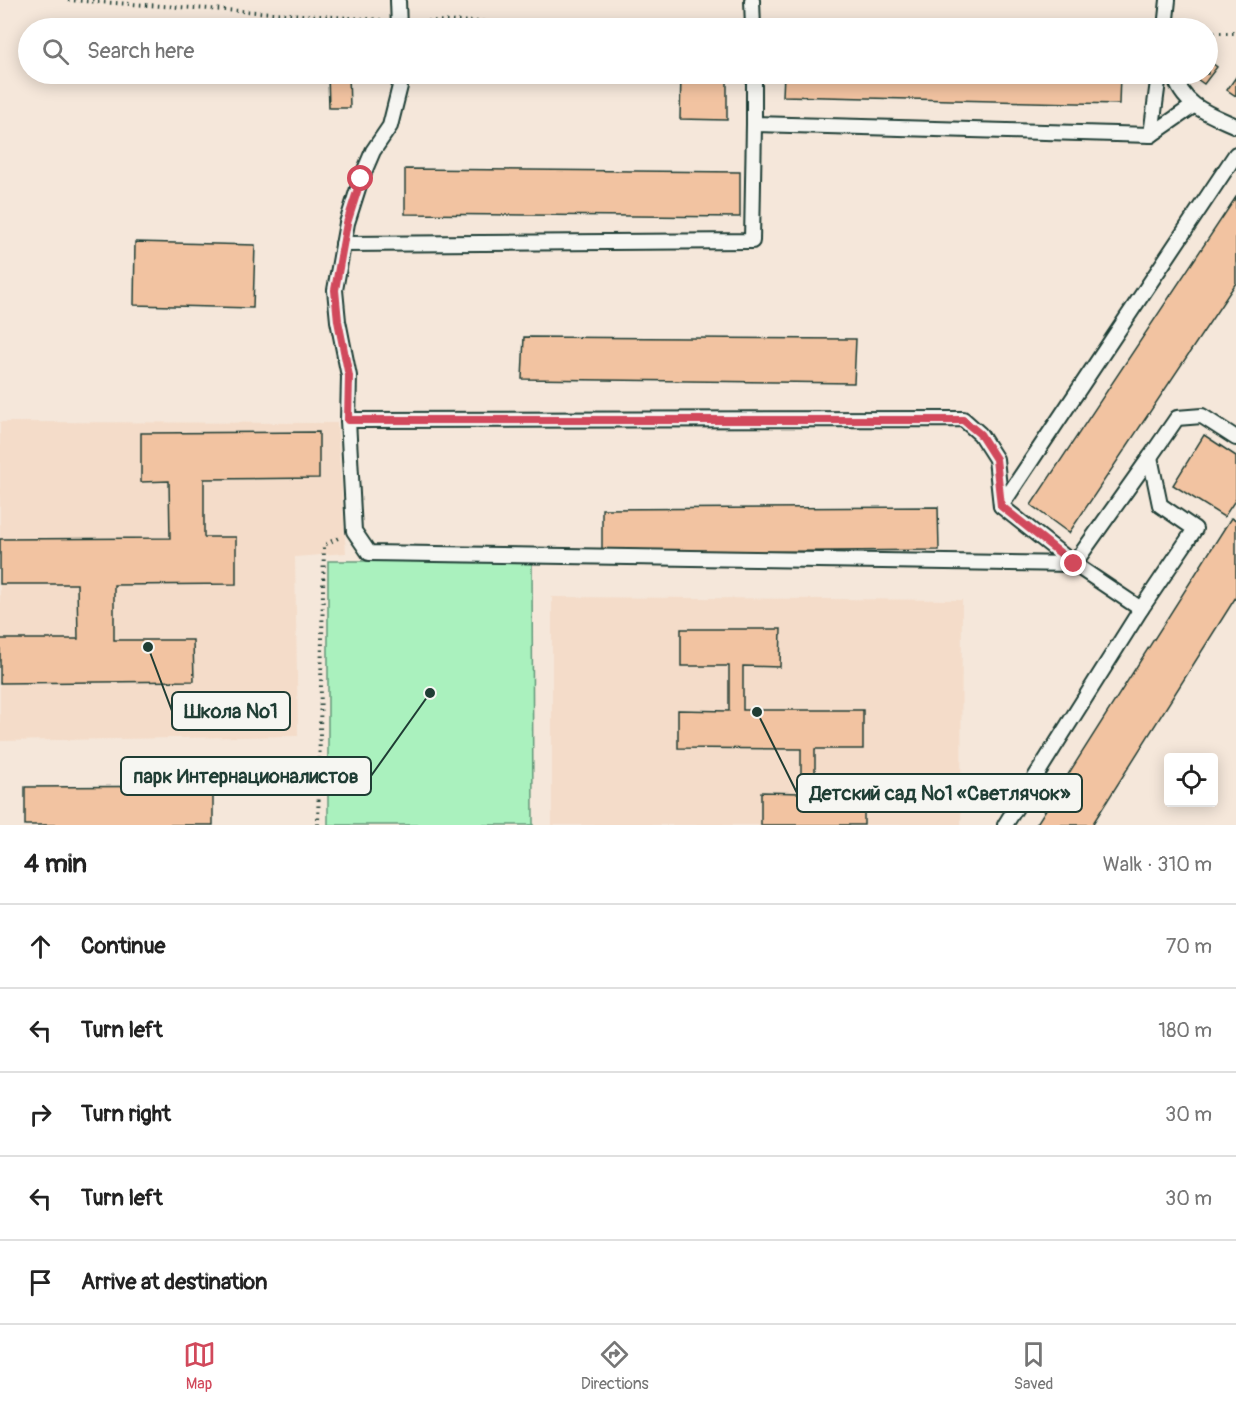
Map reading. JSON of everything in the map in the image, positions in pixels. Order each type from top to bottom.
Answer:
[{"type":"lane","points":[[398,0],[399,18]]},
{"type":"lane","points":[[753,0],[753,18]]},
{"type":"lane","points":[[1166,18],[1168,0]]},
{"type":"lane","points":[[400,84],[390,126],[373,152],[361,179],[347,223],[335,290],[338,321],[349,376],[348,420],[354,531],[369,553],[1074,564]]},
{"type":"lane","points":[[343,244],[752,241],[754,84]]},
{"type":"lane","points":[[1151,135],[1158,84]]},
{"type":"lane","points":[[1177,84],[1193,106],[1236,126]]},
{"type":"lane","points":[[754,124],[1151,135],[1193,106]]},
{"type":"lane","points":[[1001,506],[1236,154]]},
{"type":"lane","points":[[1074,564],[1177,418],[1202,416],[1236,438]]},
{"type":"lane","points":[[348,420],[963,420],[980,434],[996,459],[1001,506],[1074,564],[1141,609]]},
{"type":"lane","points":[[1005,825],[1141,609],[1195,529],[1160,505],[1150,457]]},
{"type":"path","points":[[68,0],[306,18]]},
{"type":"path","points":[[1218,33],[1236,33]]},
{"type":"path","points":[[318,825],[324,545],[354,531]]},
{"type":"shaded area","points":[[0,422],[337,423],[346,553],[295,557],[298,736],[0,741]]},
{"type":"shaded area","points":[[552,597],[962,600],[961,825],[552,825]]},
{"type":"green space","points":[[328,561],[532,561],[533,825],[328,825]]},
{"type":"building","points":[[1236,77],[1236,96],[1227,90]]},
{"type":"building","points":[[328,84],[349,84],[350,108],[329,108]]},
{"type":"building","points":[[681,84],[727,84],[727,120],[680,119]]},
{"type":"building","points":[[784,84],[1120,84],[1119,104],[783,96]]},
{"type":"building","points":[[405,169],[740,172],[740,217],[405,214]]},
{"type":"building","points":[[1236,197],[1236,283],[1069,533],[1031,505]]},
{"type":"building","points":[[135,242],[255,245],[253,308],[134,305]]},
{"type":"building","points":[[524,337],[856,339],[854,383],[522,379]]},
{"type":"building","points":[[319,432],[319,478],[204,479],[204,537],[236,537],[236,584],[114,585],[114,640],[193,640],[194,681],[0,683],[0,639],[78,639],[77,584],[0,584],[0,539],[170,538],[169,481],[141,482],[141,433]]},
{"type":"building","points":[[1204,435],[1236,456],[1236,499],[1224,517],[1173,485]]},
{"type":"building","points":[[938,507],[939,550],[602,553],[602,509]]},
{"type":"building","points":[[1231,518],[1236,521],[1236,597],[1092,825],[1036,825]]},
{"type":"building","points":[[681,629],[781,629],[780,667],[743,666],[743,710],[863,710],[863,749],[815,749],[815,793],[864,794],[864,825],[761,825],[761,792],[801,793],[801,749],[678,748],[678,710],[729,711],[729,666],[681,666]]},
{"type":"building","points":[[213,786],[213,825],[25,825],[25,787]]},
{"type":"place","name":"Школа №1","points":[[148,647]]},
{"type":"place","name":"парк Интернационалистов","points":[[430,693]]},
{"type":"place","name":"Детский сад №1 «Светлячок»","points":[[757,712]]},
{"type":"route","points":[[361,179],[347,223],[335,290],[338,321],[349,376],[348,420],[963,420],[980,434],[996,459],[1001,506],[1074,564]]}]
